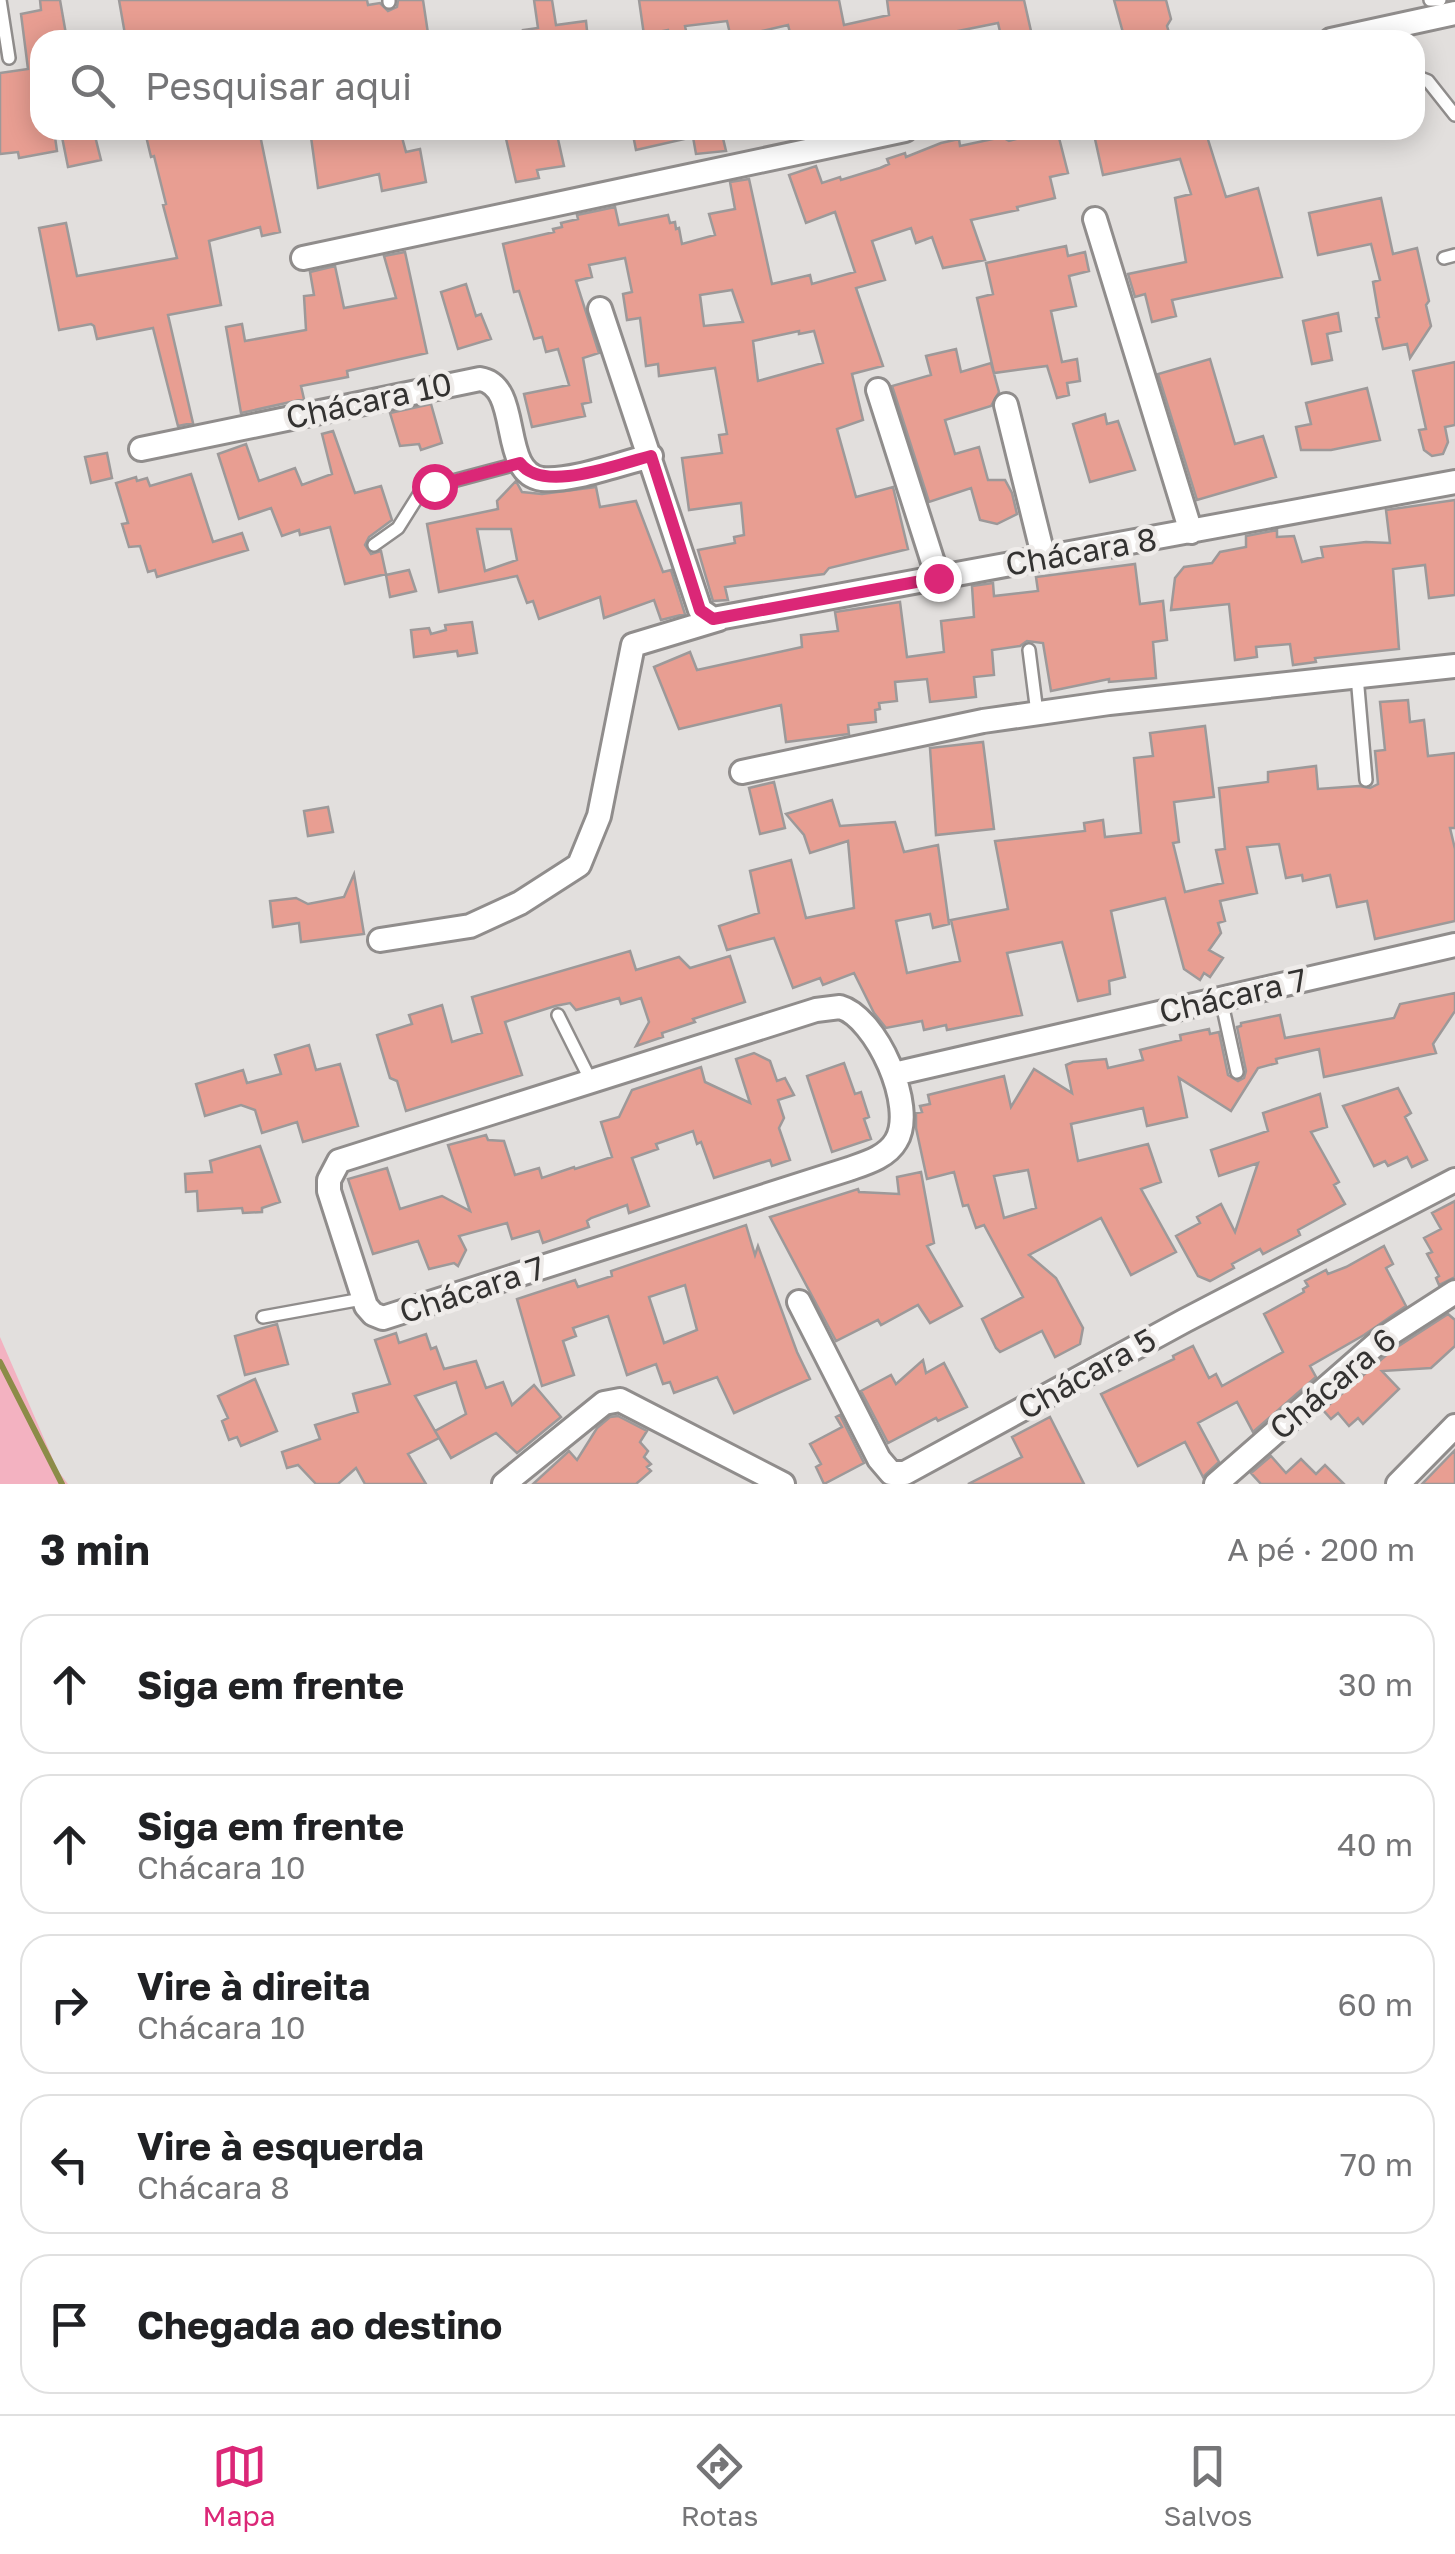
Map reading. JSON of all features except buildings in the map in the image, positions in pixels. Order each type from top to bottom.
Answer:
[{"type":"street","points":[[1376,30],[1455,13]]},
{"type":"street","points":[[303,258],[824,140]]},
{"type":"street","points":[[1095,219],[1192,532]]},
{"type":"street","points":[[600,309],[700,610],[713,618]]},
{"type":"street","name":"Chácara 10","points":[[141,449],[480,379],[495,386],[503,401],[520,463]]},
{"type":"street","points":[[878,390],[938,578]]},
{"type":"street","points":[[1006,405],[1044,559]]},
{"type":"street","points":[[520,463],[534,476],[544,479],[651,456]]},
{"type":"street","name":"Chácara 8","points":[[380,940],[470,926],[520,903],[579,865],[599,816],[632,645],[713,618],[1455,482]]},
{"type":"street","points":[[742,772],[865,744],[1037,714],[1455,666]]},
{"type":"street","name":"Chácara 7","points":[[894,1074],[1455,945]]},
{"type":"street","name":"Chácara 7","points":[[840,1007],[861,1018],[894,1074],[903,1120],[891,1149],[874,1160],[383,1318],[373,1314],[362,1299],[329,1192],[329,1180],[339,1162],[816,1010],[840,1007]]},
{"type":"street","name":"Chácara 5","points":[[798,1302],[885,1468],[891,1473],[906,1473],[1184,1321],[1455,1180]]},
{"type":"street","name":"Chácara 6","points":[[1216,1484],[1382,1339],[1455,1292]]},
{"type":"street","points":[[504,1484],[604,1403],[620,1400],[783,1484]]},
{"type":"street","points":[[1398,1484],[1455,1426]]},
{"type":"lane","points":[[0,0],[8,58]]},
{"type":"lane","points":[[1430,0],[1440,0]]},
{"type":"lane","points":[[1425,79],[1455,114]]},
{"type":"lane","points":[[374,545],[398,528],[420,492],[520,463]]},
{"type":"lane","points":[[1029,650],[1037,714]]},
{"type":"lane","points":[[1357,676],[1366,780]]},
{"type":"lane","points":[[1221,999],[1237,1072]]},
{"type":"lane","points":[[558,1016],[591,1081]]},
{"type":"lane","points":[[263,1317],[362,1299]]},
{"type":"shaded area","points":[[0,1337],[58,1471],[68,1484],[0,1484]]},
{"type":"waterway","points":[[0,1362],[62,1484]]},
{"type":"route","points":[[434,486],[520,463],[534,476],[544,479],[651,456],[700,610],[713,619],[938,578]]}]
